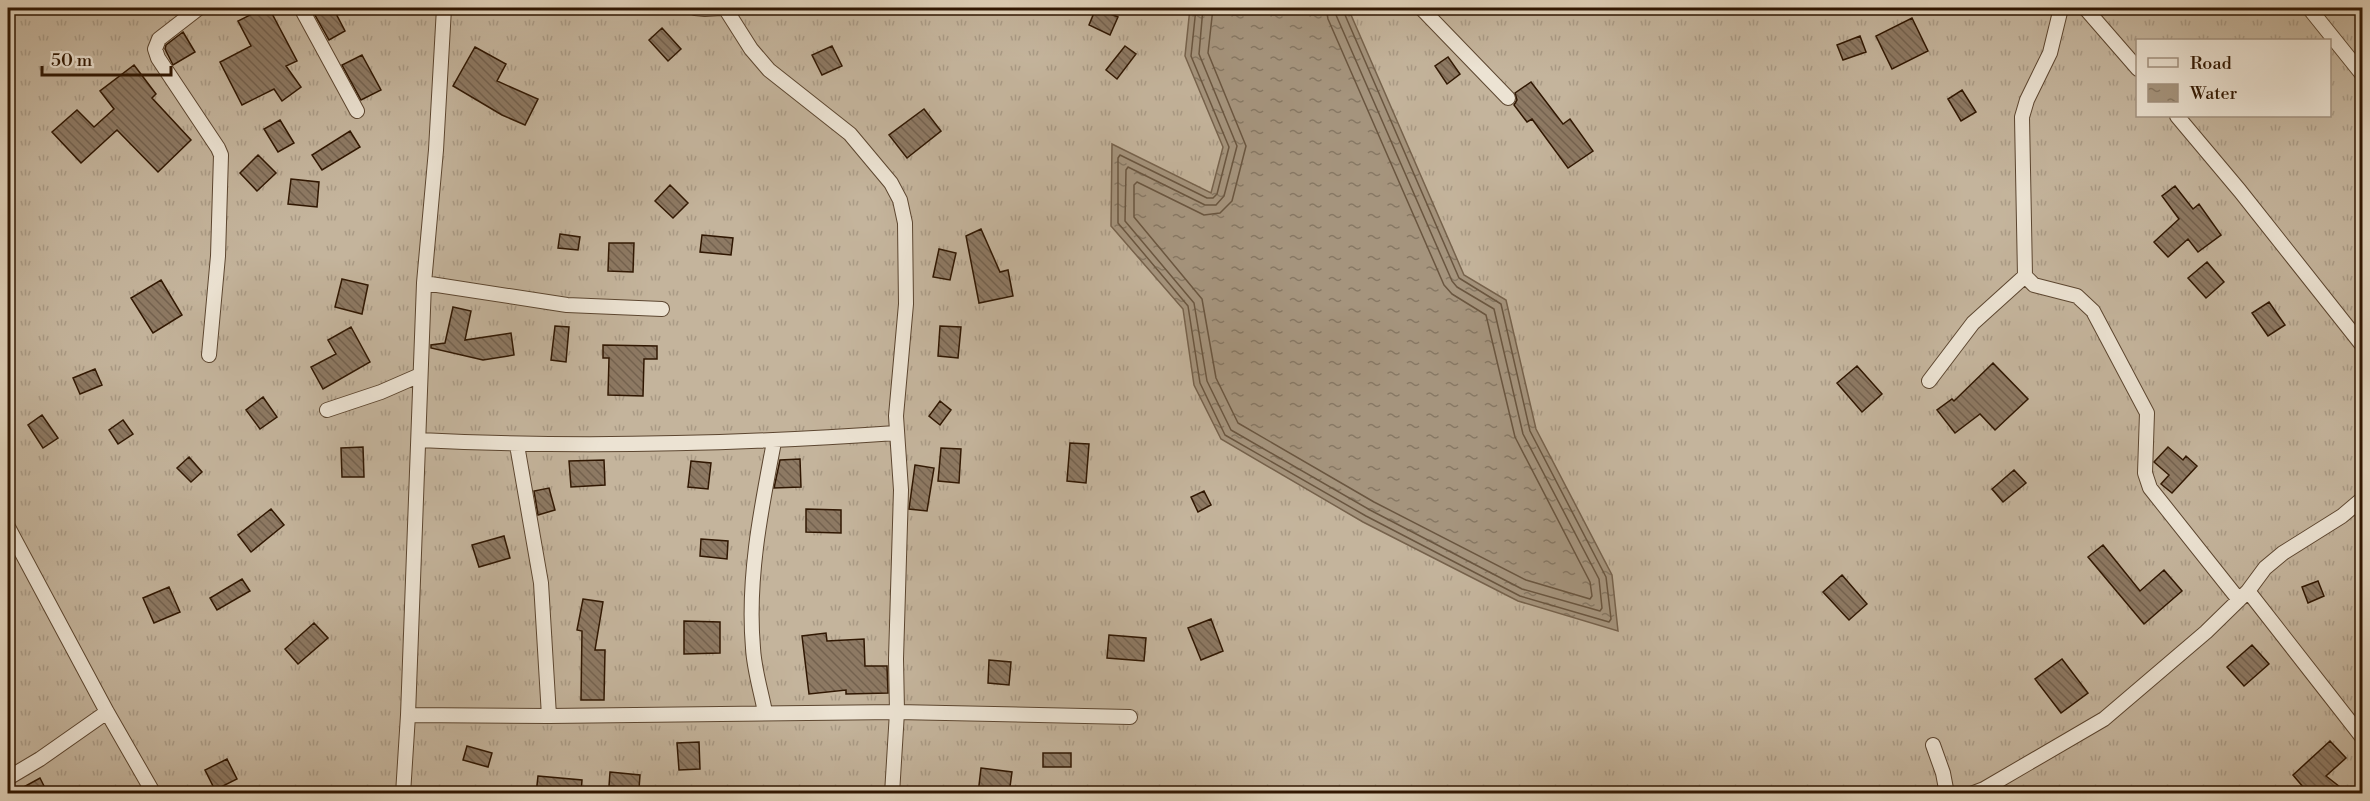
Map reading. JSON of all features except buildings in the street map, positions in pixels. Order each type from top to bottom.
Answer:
[{"type":"street","points":[[199,8],[159,39],[156,49],[158,58],[219,148],[221,155],[218,256],[209,356]]},
{"type":"street","points":[[301,8],[357,111]]},
{"type":"street","points":[[403,794],[424,284],[436,150],[444,8]]},
{"type":"street","points":[[695,8],[723,8],[751,49],[769,70],[850,135],[891,183],[900,200],[906,223],[906,304],[896,433],[901,490],[896,659],[897,712],[892,794]]},
{"type":"street","points":[[1421,8],[1508,98]]},
{"type":"street","points":[[2061,8],[2050,53],[2027,100],[2022,117],[2025,276],[2034,285],[2077,296],[2093,311],[2147,413],[2145,473],[2150,488],[2362,737]]},
{"type":"street","points":[[2085,8],[2136,67]]},
{"type":"street","points":[[2309,8],[2362,74]]},
{"type":"street","points":[[2178,117],[2240,191],[2362,345]]},
{"type":"street","points":[[1929,381],[1973,323],[2025,276]]},
{"type":"street","points":[[424,284],[567,305],[662,309]]},
{"type":"street","points":[[327,410],[381,392],[420,375]]},
{"type":"street","points":[[419,440],[517,445],[774,442],[896,433]]},
{"type":"street","points":[[765,712],[753,649],[752,591],[762,501],[774,442]]},
{"type":"street","points":[[517,445],[541,583],[549,716]]},
{"type":"street","points":[[1971,794],[1984,789],[2104,719],[2206,633],[2243,596],[2265,567],[2342,516],[2362,499]]},
{"type":"street","points":[[8,527],[107,712],[154,794]]},
{"type":"street","points":[[8,778],[40,759],[107,712]]},
{"type":"street","points":[[408,715],[549,716],[897,712],[1130,717]]},
{"type":"street","points":[[1933,745],[1943,773],[1947,794]]},
{"type":"green space","points":[[8,8],[2362,8],[2362,793],[8,793]]},
{"type":"water","points":[[1190,8],[1348,8],[1464,275],[1506,300],[1536,429],[1612,575],[1618,631],[1518,601],[1363,522],[1221,439],[1194,385],[1183,309],[1111,226],[1112,144],[1211,193],[1223,147],[1185,56]]}]
